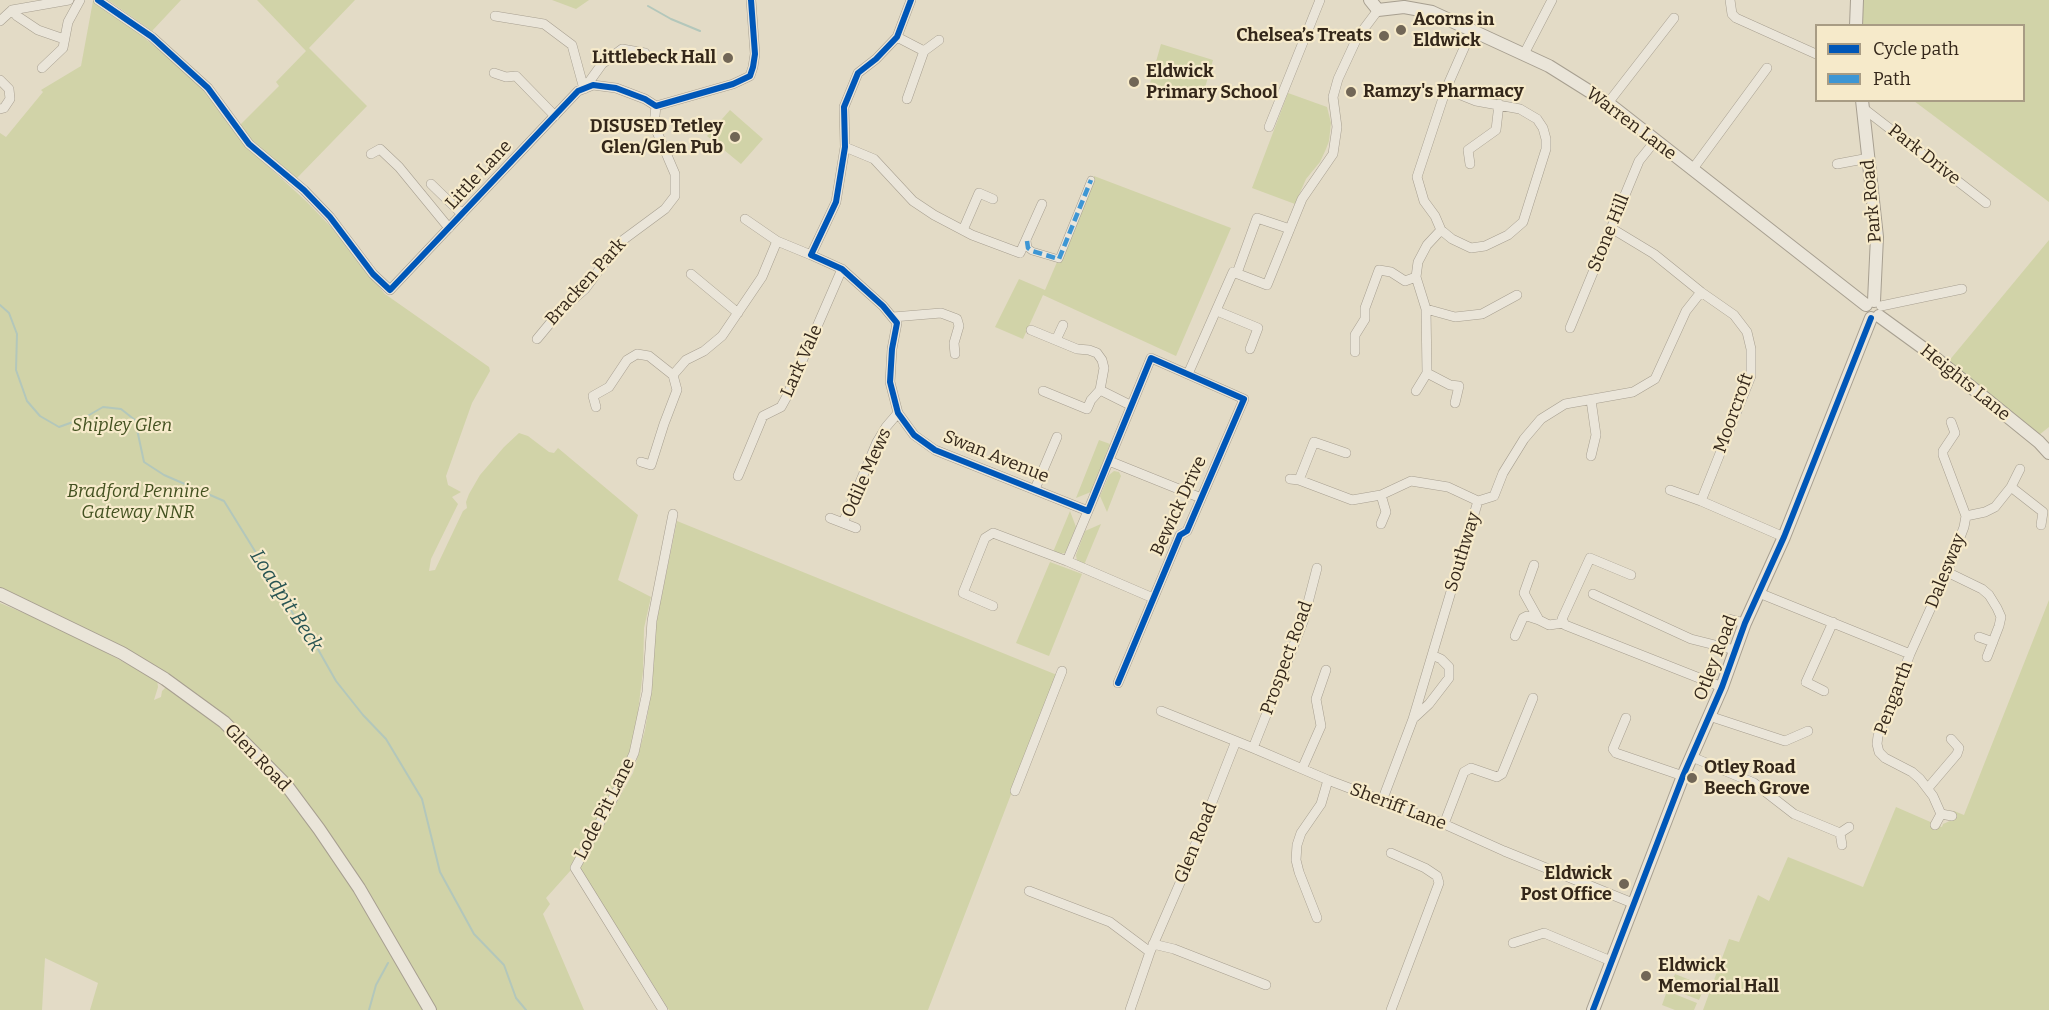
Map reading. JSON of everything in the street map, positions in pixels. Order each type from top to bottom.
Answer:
[{"type":"street","points":[[0,21],[12,10],[69,0]]},
{"type":"street","points":[[42,68],[63,48],[68,22],[80,0]]},
{"type":"street","name":"Little Lane","points":[[98,0],[152,38],[208,88],[249,144],[304,190],[330,217],[373,274],[390,291],[578,91],[589,87],[602,64],[622,49],[645,53]]},
{"type":"street","points":[[495,16],[544,24],[572,45],[589,87],[616,88],[645,99],[656,106],[733,84],[750,76],[755,54],[751,0]]},
{"type":"street","points":[[811,255],[836,202],[845,147],[844,107],[858,73],[876,59],[897,37],[911,0]]},
{"type":"street","points":[[1269,126],[1320,0]]},
{"type":"street","points":[[1524,54],[1552,0]]},
{"type":"street","points":[[1730,0],[1732,14],[1736,18],[1815,54]]},
{"type":"street","points":[[1856,24],[1857,0]]},
{"type":"street","points":[[1067,561],[1151,358],[1188,374],[1233,272],[1267,285],[1302,199],[1334,150],[1337,127],[1334,98],[1338,79],[1374,5]]},
{"type":"street","name":"Warren Lane","points":[[1374,5],[1432,12],[1549,66],[1608,103],[1874,309]]},
{"type":"street","points":[[12,10],[38,30],[64,39]]},
{"type":"street","points":[[1608,103],[1674,18]]},
{"type":"street","points":[[1446,89],[1476,101],[1520,109],[1537,119],[1544,128],[1546,148],[1523,222],[1508,235],[1485,246],[1471,248],[1452,239],[1441,230],[1435,216],[1424,201],[1417,177],[1446,89],[1472,30]]},
{"type":"street","points":[[897,37],[924,51]]},
{"type":"street","points":[[907,99],[924,51],[939,40]]},
{"type":"street","points":[[1692,170],[1767,68]]},
{"type":"street","points":[[494,73],[506,77],[516,76],[555,116]]},
{"type":"street","points":[[0,80],[9,88],[10,99],[4,108],[0,109]]},
{"type":"street","points":[[1470,164],[1468,150],[1496,130],[1499,104]]},
{"type":"street","name":"Park Road","points":[[1863,104],[1877,237],[1874,309]]},
{"type":"street","name":"Park Drive","points":[[1863,104],[1986,203]]},
{"type":"street","name":"Bracken Park","points":[[537,339],[561,310],[585,289],[619,243],[665,209],[675,196],[675,174],[654,124],[656,106]]},
{"type":"street","name":"Stone Hill","points":[[1570,328],[1639,161],[1655,141]]},
{"type":"street","points":[[845,147],[874,159],[913,201],[934,215],[963,230],[1020,253],[1042,204]]},
{"type":"street","points":[[371,154],[380,149],[399,167],[449,228]]},
{"type":"street","points":[[1837,164],[1869,158]]},
{"type":"street","points":[[1027,241],[1028,248],[1032,251],[1059,259],[1090,180]]},
{"type":"street","points":[[431,184],[462,214]]},
{"type":"street","points":[[963,230],[979,193],[993,199]]},
{"type":"street","points":[[1237,273],[1257,218],[1290,229]]},
{"type":"street","points":[[745,219],[777,241],[842,269],[884,306],[893,317],[942,313],[957,319],[959,326],[954,343],[955,354]]},
{"type":"street","name":"Moorcroft","points":[[1611,228],[1654,254],[1734,315],[1747,332],[1751,349],[1751,376],[1701,501]]},
{"type":"street","points":[[1416,391],[1427,373],[1425,309],[1416,277],[1418,262],[1427,245],[1441,230]]},
{"type":"street","points":[[673,375],[686,360],[704,351],[723,336],[762,277],[777,241]]},
{"type":"street","name":"Lark Vale","points":[[738,476],[764,416],[781,407],[786,398],[842,269]]},
{"type":"street","points":[[1355,352],[1356,335],[1365,319],[1365,308],[1379,270],[1391,272],[1405,281],[1416,277]]},
{"type":"street","points":[[691,274],[738,314]]},
{"type":"street","points":[[1874,309],[1962,289]]},
{"type":"street","name":"Southway","points":[[1382,801],[1413,719],[1478,501],[1494,496],[1503,473],[1524,440],[1541,419],[1565,404],[1633,392],[1655,379],[1686,311],[1701,292]]},
{"type":"street","points":[[1425,309],[1455,317],[1482,314],[1517,295]]},
{"type":"street","name":"Heights Lane","points":[[1874,309],[2049,453]]},
{"type":"street","name":"Otley Road","points":[[1593,1010],[1683,776],[1722,687],[1745,623],[1784,537],[1874,309]]},
{"type":"street","points":[[1216,311],[1258,328],[1250,349]]},
{"type":"street","name":"Swan Avenue","points":[[893,317],[897,323],[892,349],[890,382],[898,413],[914,435],[935,450],[1088,511]]},
{"type":"street","points":[[1056,340],[1063,325]]},
{"type":"street","points":[[1031,330],[1077,349],[1096,353],[1102,360],[1104,368],[1100,390],[1087,409],[1043,391]]},
{"type":"street","points":[[596,407],[589,396],[609,387],[627,360],[637,354],[649,356],[673,375],[677,390],[651,465],[641,462]]},
{"type":"street","points":[[1427,373],[1450,385],[1459,386],[1455,403]]},
{"type":"street","name":"Bewick Drive","points":[[1118,683],[1180,535],[1187,531],[1244,399],[1188,374]]},
{"type":"street","points":[[1100,390],[1130,405]]},
{"type":"street","points":[[1591,400],[1596,435],[1591,456]]},
{"type":"street","name":"Odile Mews","points":[[856,528],[843,523],[877,442],[886,426],[898,413]]},
{"type":"street","points":[[1951,422],[1955,433],[1966,438]]},
{"type":"street","name":"Dalesway","points":[[1910,654],[1947,572],[1964,527],[1966,516],[1943,455],[1943,451],[1955,433]]},
{"type":"street","points":[[1035,489],[1057,437]]},
{"type":"street","points":[[1346,453],[1314,442],[1294,480],[1352,500],[1381,495],[1411,481],[1448,487],[1478,501]]},
{"type":"street","points":[[1109,461],[1200,498]]},
{"type":"street","points":[[1966,516],[1985,512],[1995,507],[2011,487],[2019,469]]},
{"type":"street","points":[[2011,487],[2046,510],[2041,525]]},
{"type":"street","points":[[1670,490],[1784,537]]},
{"type":"street","points":[[1381,495],[1386,512],[1381,525]]},
{"type":"street","name":"Lode Pit Lane","points":[[663,1010],[575,868],[617,791],[634,753],[647,692],[652,621],[674,514]]},
{"type":"street","points":[[830,518],[843,523]]},
{"type":"street","points":[[993,606],[963,593],[985,538],[993,532],[1153,598]]},
{"type":"street","points":[[1563,623],[1562,619],[1590,558],[1631,575]]},
{"type":"street","points":[[1534,565],[1524,593],[1539,620]]},
{"type":"street","name":"Prospect Road","points":[[1253,747],[1303,622],[1317,568]]},
{"type":"street","points":[[1947,572],[1982,589],[1989,595],[2001,617],[1987,657]]},
{"type":"street","points":[[1759,593],[1910,654]]},
{"type":"street","name":"Glen Road","points":[[0,594],[122,653],[165,679],[224,722],[287,786],[319,829],[359,888],[430,1010]]},
{"type":"street","points":[[1593,594],[1691,639],[1735,650]]},
{"type":"street","points":[[1515,636],[1523,618],[1527,616],[1549,624],[1563,623],[1722,687]]},
{"type":"street","points":[[1729,619],[1745,623]]},
{"type":"street","points":[[1824,691],[1806,682],[1833,622]]},
{"type":"street","points":[[1979,637],[1993,642]]},
{"type":"street","name":"Pengarth","points":[[1910,654],[1878,736],[1877,744],[1879,752],[1885,758],[1912,772],[1928,788],[1941,814]]},
{"type":"street","name":"Southway","points":[[1413,719],[1429,704],[1449,678],[1449,667],[1441,659],[1432,656]]},
{"type":"street","points":[[1302,769],[1321,726],[1316,699],[1326,670]]},
{"type":"street","points":[[1015,791],[1062,671]]},
{"type":"street","points":[[1444,824],[1464,772],[1471,768],[1497,777],[1502,774],[1533,698]]},
{"type":"street","name":"Sheriff Lane","points":[[1161,711],[1253,747],[1328,780],[1444,824],[1635,904]]},
{"type":"street","points":[[1709,716],[1785,741],[1808,730]]},
{"type":"street","points":[[1626,718],[1613,749],[1616,753],[1683,776]]},
{"type":"street","points":[[1928,788],[1957,754],[1959,748],[1951,739]]},
{"type":"street","name":"Glen Road","points":[[1130,1010],[1151,948],[1183,876],[1236,741]]},
{"type":"street","points":[[1692,757],[1754,783],[1794,814],[1844,830],[1842,845]]},
{"type":"street","points":[[1317,918],[1299,872],[1296,860],[1297,845],[1301,833],[1321,804],[1328,780]]},
{"type":"street","points":[[1935,825],[1941,814],[1952,816]]},
{"type":"street","points":[[1391,853],[1425,868],[1437,876],[1439,884],[1391,1010]]},
{"type":"street","points":[[1029,891],[1110,922],[1151,948],[1173,950],[1266,985]]},
{"type":"street","points":[[1513,943],[1544,933],[1611,961]]},
{"type":"green space","points":[[108,0],[181,0],[152,31]]},
{"type":"green space","points":[[257,0],[355,0],[309,48],[367,106],[297,178],[254,144],[239,126],[279,86],[276,82],[306,51]]},
{"type":"green space","points":[[552,0],[589,0],[576,9]]},
{"type":"green space","points":[[1862,0],[2049,0],[2049,202],[1915,102],[2025,102],[2025,24],[1861,24]]},
{"type":"green space","points":[[93,1],[132,28],[195,79],[246,146],[331,227],[385,294],[489,367],[490,371],[472,403],[446,476],[448,485],[461,492],[452,497],[458,504],[431,559],[429,571],[435,570],[463,511],[467,508],[466,502],[469,494],[480,475],[519,433],[528,436],[549,452],[554,453],[558,448],[638,515],[618,580],[651,597],[644,628],[643,671],[636,728],[619,782],[570,867],[571,870],[546,898],[550,904],[543,914],[584,1010],[434,1010],[285,780],[183,687],[0,592],[0,133],[6,137],[43,92],[41,90],[81,66]]},
{"type":"green space","points":[[1161,44],[1213,60],[1202,98],[1150,83]]},
{"type":"green space","points":[[1288,93],[1327,107],[1331,123],[1326,149],[1320,162],[1306,179],[1295,204],[1252,188]]},
{"type":"green space","name":"DISUSED Tetley Glen/Glen Pub","points":[[730,110],[763,139],[741,164],[707,136]]},
{"type":"green space","points":[[1094,176],[1231,228],[1176,356],[1043,295],[1023,339],[995,327],[1019,279],[1045,290]]},
{"type":"green space","points":[[2049,240],[2049,427],[2039,435],[1948,362]]},
{"type":"green space","points":[[1099,440],[1110,444],[1091,492],[1076,498]]},
{"type":"green space","points":[[1114,471],[1119,472],[1121,476],[1107,512],[1100,496],[1109,475]]},
{"type":"green space","points":[[1070,511],[1076,527],[1065,553],[1053,552]]},
{"type":"green space","points":[[677,521],[1057,675],[928,1010],[669,1010],[580,868],[633,773],[645,730],[652,687],[656,624]]},
{"type":"green space","points":[[1101,524],[1084,565],[1077,561],[1076,555],[1085,531]]},
{"type":"green space","points":[[1050,562],[1082,574],[1049,656],[1016,643]]},
{"type":"green space","points":[[2049,600],[2049,1010],[1703,1010],[1729,939],[1739,942],[1758,895],[1769,901],[1788,857],[1863,887],[1896,807],[1942,827],[1943,824],[1952,820],[1954,811],[1964,815]]},
{"type":"green space","points":[[0,603],[62,629],[157,680],[158,687],[154,700],[161,697],[162,691],[167,686],[190,701],[224,730],[269,774],[324,843],[425,1010],[90,1010],[98,983],[45,958],[42,1010],[0,1010]]},
{"type":"green space","points":[[1675,974],[1705,986],[1699,1000],[1669,988]]},
{"type":"green space","points":[[1667,991],[1697,1003],[1694,1010],[1675,1010],[1662,1005]]},
{"type":"waterway","points":[[648,6],[700,31]]},
{"type":"waterway","name":"Loadpit Beck","points":[[0,305],[9,313],[17,334],[16,370],[27,401],[40,416],[59,427],[84,418],[103,407],[121,409],[135,420],[144,462],[164,475],[224,501],[274,587],[315,644],[336,681],[386,739],[422,799],[440,872],[474,934],[504,965],[516,998],[526,1010]]},
{"type":"waterway","points":[[369,1010],[376,985],[388,963]]},
{"type":"marked path","points":[[1027,241],[1028,248],[1032,251],[1059,259],[1091,180]]},
{"type":"cycle path","points":[[98,0],[152,37],[208,88],[249,144],[304,190],[330,217],[373,274],[390,290],[578,91],[593,85],[616,88],[645,99],[656,106],[733,84],[750,76],[755,54],[751,0]]},
{"type":"cycle path","points":[[911,0],[897,37],[876,59],[858,73],[844,107],[845,147],[836,202],[811,255],[842,269],[883,306],[897,323],[892,349],[890,382],[898,413],[914,435],[935,450],[1088,511],[1151,358],[1244,399],[1187,531],[1180,535],[1118,683]]},
{"type":"cycle path","points":[[1593,1010],[1683,776],[1722,687],[1745,623],[1784,537],[1871,318]]},
{"type":"place","name":"Acorns in Eldwick","points":[[1401,30]]},
{"type":"place","name":"Chelsea’s Treats","points":[[1384,36]]},
{"type":"place","name":"Littlebeck Hall","points":[[728,58]]},
{"type":"place","name":"Eldwick Primary School","points":[[1134,82]]},
{"type":"place","name":"Ramzy's Pharmacy","points":[[1351,92]]},
{"type":"place","name":"DISUSED Tetley Glen/Glen Pub","points":[[735,137]]},
{"type":"place","name":"Otley Road Beech Grove","points":[[1692,778]]},
{"type":"place","name":"Eldwick Post Office","points":[[1624,884]]},
{"type":"place","name":"Eldwick Memorial Hall","points":[[1646,976]]},
{"type":"park label","name":"Shipley Glen","points":[[122,426]]},
{"type":"park label","name":"Bradford Pennine Gateway NNR","points":[[138,502]]}]
